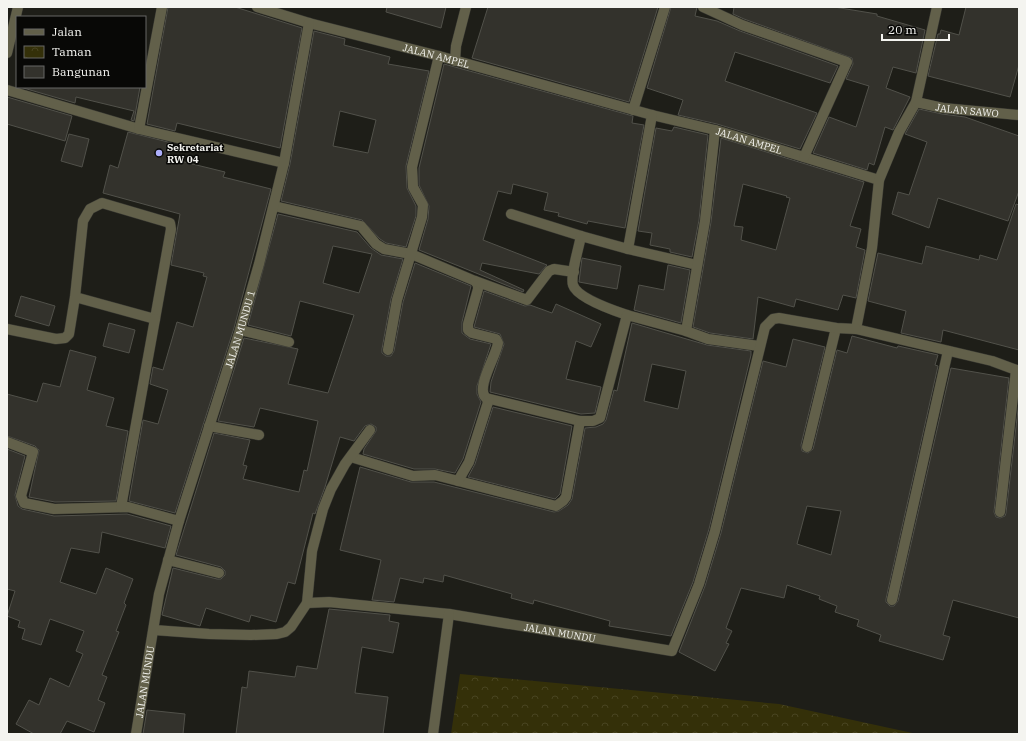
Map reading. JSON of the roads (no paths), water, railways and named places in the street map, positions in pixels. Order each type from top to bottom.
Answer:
[{"type":"street","points":[[7,53],[18,7]]},
{"type":"street","points":[[139,128],[162,7]]},
{"type":"street","name":"JALAN AMPEL","points":[[257,7],[284,11],[310,23],[439,56],[633,110],[715,130],[879,180]]},
{"type":"street","points":[[455,61],[456,46],[466,7]]},
{"type":"street","points":[[633,110],[665,7]]},
{"type":"street","points":[[703,7],[742,25],[846,62],[804,157]]},
{"type":"street","points":[[856,329],[872,248],[879,180],[899,132],[916,102],[937,7]]},
{"type":"street","name":"JALAN MUNDU 1","points":[[154,630],[159,594],[179,521],[240,330],[274,206],[284,163],[310,23]]},
{"type":"street","points":[[388,350],[397,300],[422,218],[423,205],[413,187],[412,167],[439,56]]},
{"type":"street","points":[[7,90],[139,128],[284,163]]},
{"type":"street","name":"JALAN SAWO","points":[[916,102],[943,108],[1019,115]]},
{"type":"street","points":[[628,249],[652,115]]},
{"type":"street","points":[[686,331],[705,221],[715,130]]},
{"type":"street","points":[[7,329],[56,339],[65,338],[71,329],[84,221],[90,209],[96,204],[102,203],[169,222],[171,226],[155,320],[120,507]]},
{"type":"street","points":[[274,206],[361,226],[376,244],[384,249],[411,254],[475,281],[526,300],[549,272],[554,269],[574,272]]},
{"type":"street","points":[[511,214],[628,249],[697,265]]},
{"type":"street","points":[[581,236],[572,285],[595,303],[627,315],[686,331],[708,339],[759,346],[765,327],[773,319],[779,318],[836,328],[856,329],[1000,363],[1018,370],[1000,512]]},
{"type":"street","points":[[475,281],[478,289],[468,324],[468,330],[472,333],[496,339],[498,343],[482,387],[484,396],[489,399],[580,421],[593,421],[600,418],[627,315]]},
{"type":"street","points":[[75,297],[155,320]]},
{"type":"street","points":[[807,447],[836,328]]},
{"type":"street","points":[[240,330],[289,342]]},
{"type":"street","name":"JALAN MUNDU","points":[[307,603],[329,602],[449,614],[672,651],[699,584],[715,531],[754,377],[759,346]]},
{"type":"street","points":[[892,600],[948,351]]},
{"type":"street","points":[[458,481],[469,462],[489,399]]},
{"type":"street","points":[[351,457],[413,476],[435,475],[556,506],[566,497],[580,421]]},
{"type":"street","points":[[209,426],[259,435]]},
{"type":"street","points":[[154,630],[210,634],[277,634],[285,632],[292,627],[307,603],[312,551],[317,530],[331,489],[370,430]]},
{"type":"street","points":[[7,442],[33,452],[21,496],[24,503],[54,509],[91,510],[120,507],[179,521]]},
{"type":"street","points":[[168,560],[219,572]]},
{"type":"street","points":[[433,734],[449,614]]},
{"type":"street","name":"JALAN MUNDU","points":[[136,734],[154,630]]},
{"type":"place","name":"Sekretariat RW 04","points":[[159,153]]}]
